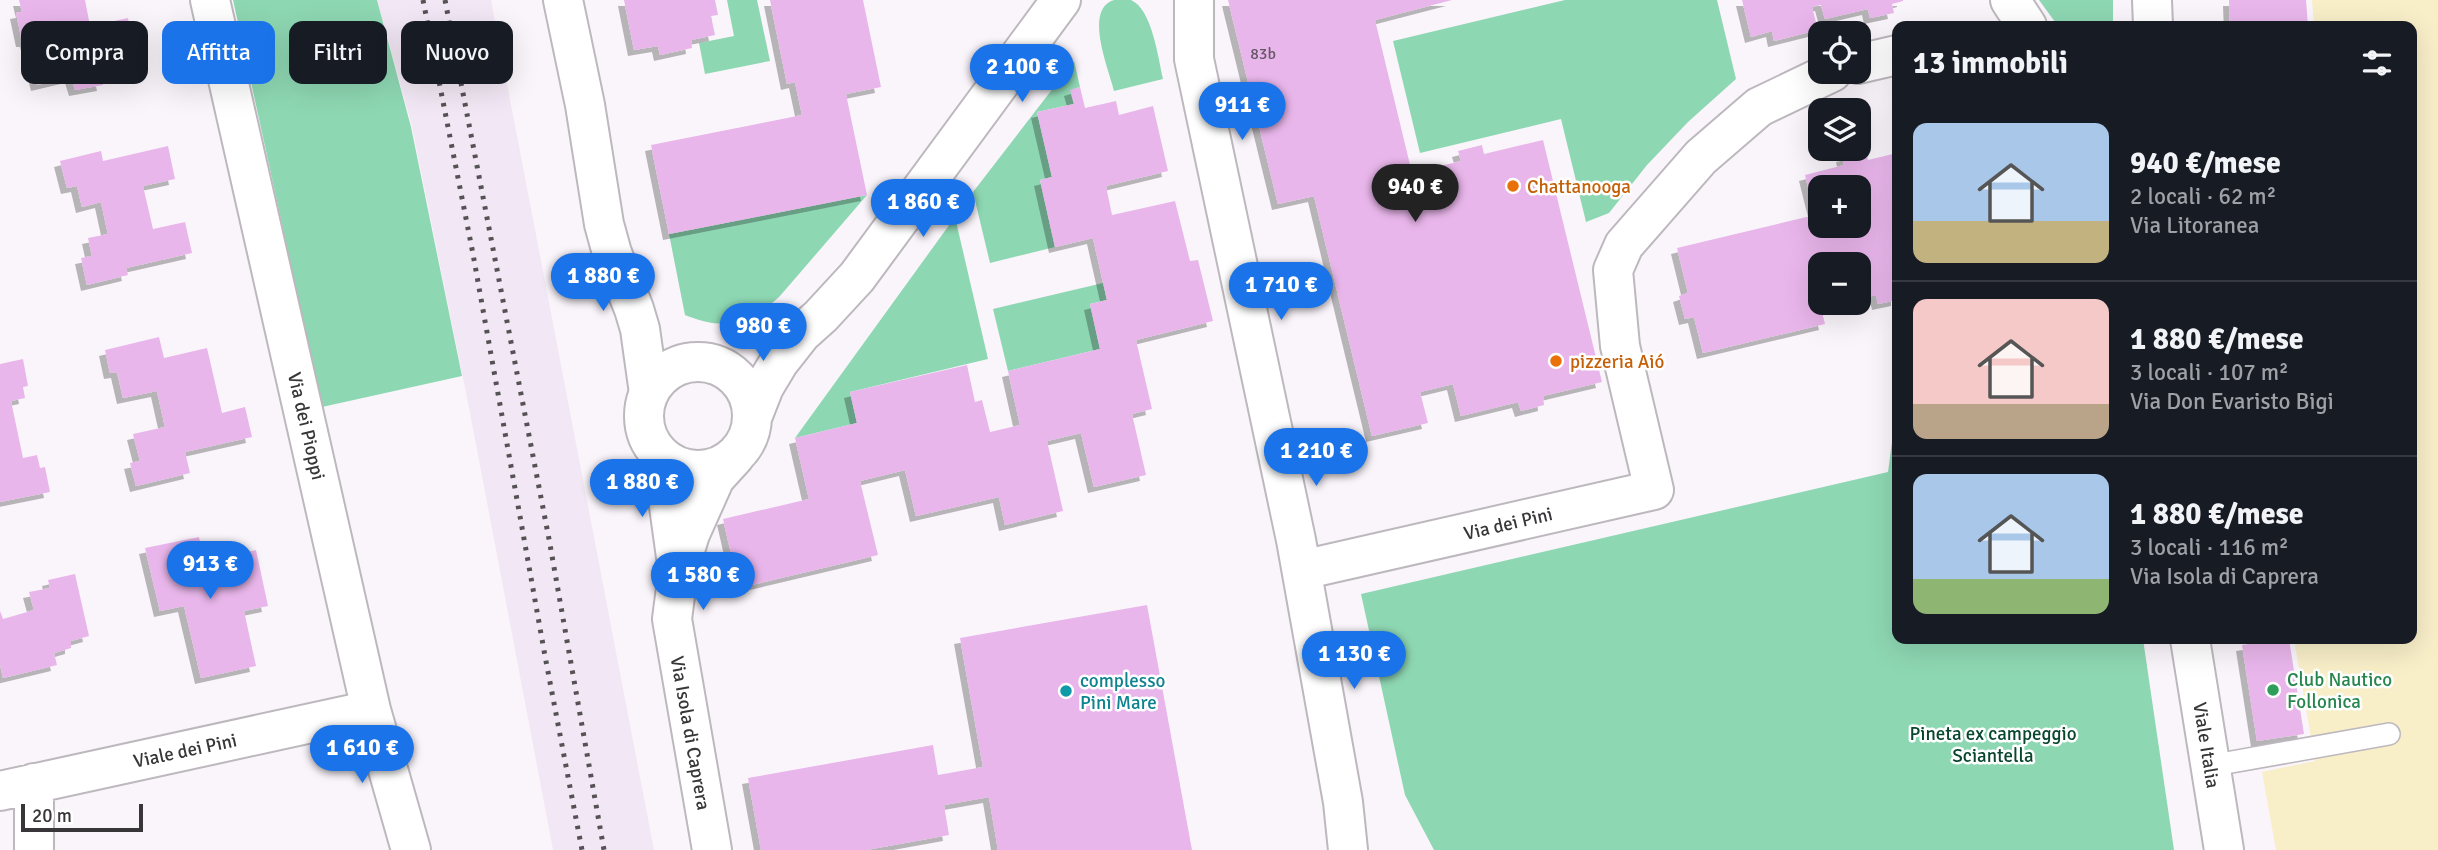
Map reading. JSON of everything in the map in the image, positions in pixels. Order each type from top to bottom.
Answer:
[{"type":"street","name":"Via dei Pioppi","points":[[210,0],[371,710],[411,850]]},
{"type":"street","points":[[563,0],[585,105],[604,224],[640,330],[649,393],[645,410],[646,427],[651,443],[662,456],[679,466],[699,470],[718,467],[735,456],[745,444],[752,415],[764,387],[801,334],[857,276],[1061,0]]},
{"type":"street","points":[[1165,0],[1194,59]]},
{"type":"street","points":[[1194,0],[1194,59],[1302,570],[1343,802],[1348,850]]},
{"type":"street","points":[[2152,0],[2153,21]]},
{"type":"street","points":[[1871,61],[1892,56]]},
{"type":"street","name":"Via dei Pini","points":[[1302,570],[1654,490],[1620,346],[1613,270],[1624,245],[1701,157],[1759,107],[1808,84]]},
{"type":"street","points":[[649,393],[659,379],[674,368],[691,362],[709,363],[744,356],[801,334]]},
{"type":"street","points":[[709,363],[726,370],[740,382],[749,397],[752,415]]},
{"type":"street","name":"Via Isola di Caprera","points":[[662,456],[678,573]]},
{"type":"street","name":"Via Isola di Caprera","points":[[712,850],[672,619],[678,573],[704,499],[715,478],[735,456]]},
{"type":"street","name":"Viale Italia","points":[[2191,644],[2224,850]]},
{"type":"street","name":"Viale dei Pini","points":[[17,787],[371,710]]},
{"type":"street","points":[[17,787],[34,850]]},
{"type":"lane","points":[[2209,765],[2389,734]]},
{"type":"shaded area","points":[[377,0],[491,0],[495,21],[401,21],[401,84],[507,84],[654,850],[553,850],[470,413],[412,127],[387,36],[387,21],[383,21]]},
{"type":"green space","points":[[233,0],[377,0],[383,21],[289,21],[289,84],[387,84],[387,37],[411,127],[462,376],[322,407],[251,84],[275,84],[275,21],[238,21]]},
{"type":"green space","points":[[727,0],[757,0],[770,61],[705,74],[699,43],[734,36]]},
{"type":"green space","points":[[1114,0],[1131,0],[1138,5],[1149,23],[1163,79],[1114,91],[1100,41],[1100,15],[1105,6]]},
{"type":"green space","points":[[1565,0],[1717,0],[1736,79],[1688,122],[1647,165],[1609,213],[1586,222],[1561,119],[1420,153],[1393,41]]},
{"type":"green space","points":[[2039,0],[2113,0],[2113,21],[2054,21]]},
{"type":"green space","points":[[1074,61],[1080,87],[1071,90],[1074,104],[1037,112],[1052,177],[1040,180],[1055,247],[990,263],[973,192]]},
{"type":"green space","points":[[867,195],[769,306],[747,319],[724,324],[685,315],[669,234]]},
{"type":"green space","points":[[955,217],[988,359],[850,392],[857,423],[795,438]]},
{"type":"green space","points":[[1103,283],[1107,300],[1090,304],[1100,349],[1008,371],[993,309]]},
{"type":"green space","name":"Pineta ex campeggio Sciantella","points":[[1892,442],[1892,644],[2144,644],[2174,850],[1434,850],[1405,795],[1361,594],[1888,472]]},
{"type":"sand","points":[[2312,0],[2438,0],[2438,850],[2276,850],[2262,772],[2315,761],[2295,644],[2417,644],[2417,21],[2314,21]]},
{"type":"building","points":[[19,0],[85,0],[89,21],[21,21],[21,36],[16,13],[22,12]]},
{"type":"building","points":[[624,0],[715,0],[718,15],[711,16],[715,35],[691,40],[692,48],[660,55],[658,46],[634,50]]},
{"type":"building","points":[[770,0],[863,0],[881,87],[846,94],[867,195],[669,234],[651,145],[802,115],[795,82],[787,84]]},
{"type":"building","points":[[1228,0],[1452,0],[1375,20],[1412,173],[1461,161],[1458,151],[1482,145],[1484,154],[1543,140],[1602,382],[1543,396],[1544,405],[1521,411],[1518,402],[1461,416],[1453,384],[1420,392],[1428,423],[1372,436],[1314,196],[1278,204]]},
{"type":"building","points":[[1742,0],[1903,0],[1892,4],[1894,13],[1870,18],[1868,9],[1825,19],[1821,5],[1812,7],[1816,21],[1808,21],[1808,32],[1774,41],[1772,31],[1751,37]]},
{"type":"building","points":[[2229,0],[2306,0],[2308,21],[2230,21]]},
{"type":"building","points":[[73,84],[103,85],[75,90]]},
{"type":"building","points":[[1080,87],[1085,108],[1116,101],[1119,115],[1153,106],[1168,171],[1106,186],[1112,215],[1175,201],[1190,261],[1198,260],[1213,321],[1136,340],[1152,409],[1132,414],[1146,475],[1094,487],[1081,433],[1047,441],[1063,511],[1005,525],[999,497],[916,516],[905,470],[860,481],[878,555],[739,588],[723,519],[809,499],[795,438],[857,423],[850,392],[967,365],[975,402],[982,400],[990,432],[1020,425],[1008,371],[1100,349],[1090,304],[1107,300],[1093,238],[1055,247],[1040,180],[1052,177],[1037,112],[1074,104],[1070,90]]},
{"type":"building","points":[[168,146],[175,179],[143,186],[153,229],[185,222],[192,253],[126,268],[128,275],[87,285],[81,258],[92,256],[88,238],[108,234],[101,202],[82,207],[77,186],[67,188],[60,161],[101,151],[103,161]]},
{"type":"building","points":[[1892,154],[1892,301],[1878,304],[1876,295],[1871,296],[1871,252],[1808,252],[1808,315],[1823,315],[1825,324],[1703,353],[1694,317],[1685,319],[1679,296],[1688,293],[1677,248],[1808,217],[1808,238],[1871,238],[1871,175],[1808,175],[1808,187],[1805,175],[1844,165],[1843,161],[1871,161]]},
{"type":"building","points":[[159,337],[164,358],[207,348],[222,413],[245,407],[252,437],[185,452],[190,473],[136,486],[130,463],[140,461],[133,434],[165,427],[157,391],[123,398],[117,372],[110,373],[105,350]]},
{"type":"building","points":[[23,359],[28,386],[23,387],[25,398],[11,401],[23,458],[37,455],[40,468],[45,467],[50,492],[0,502],[0,364]]},
{"type":"building","points":[[199,537],[204,562],[256,550],[268,606],[244,611],[256,666],[201,678],[184,606],[160,611],[145,548]]},
{"type":"building","points":[[75,574],[89,636],[71,641],[71,648],[54,653],[57,665],[3,678],[0,664],[0,611],[3,619],[34,610],[29,592],[50,588],[48,580]]},
{"type":"building","name":"complesso Pini Mare","points":[[1147,605],[1192,850],[998,850],[989,797],[944,805],[949,835],[866,850],[761,850],[748,778],[933,745],[938,775],[983,767],[960,638]]},
{"type":"building","name":"Club Nautico Follonica","points":[[2290,644],[2304,734],[2257,741],[2242,645]]},
{"type":"railway","points":[[423,0],[473,254],[582,850]]},
{"type":"railway","points":[[445,0],[549,539],[604,850]]},
{"type":"place","name":"Chattanooga","points":[[1513,186]]},
{"type":"place","name":"pizzeria Aió","points":[[1556,361]]},
{"type":"place","name":"Club Nautico Follonica","points":[[2273,690]]},
{"type":"place","name":"complesso Pini Mare","points":[[1066,691]]}]
